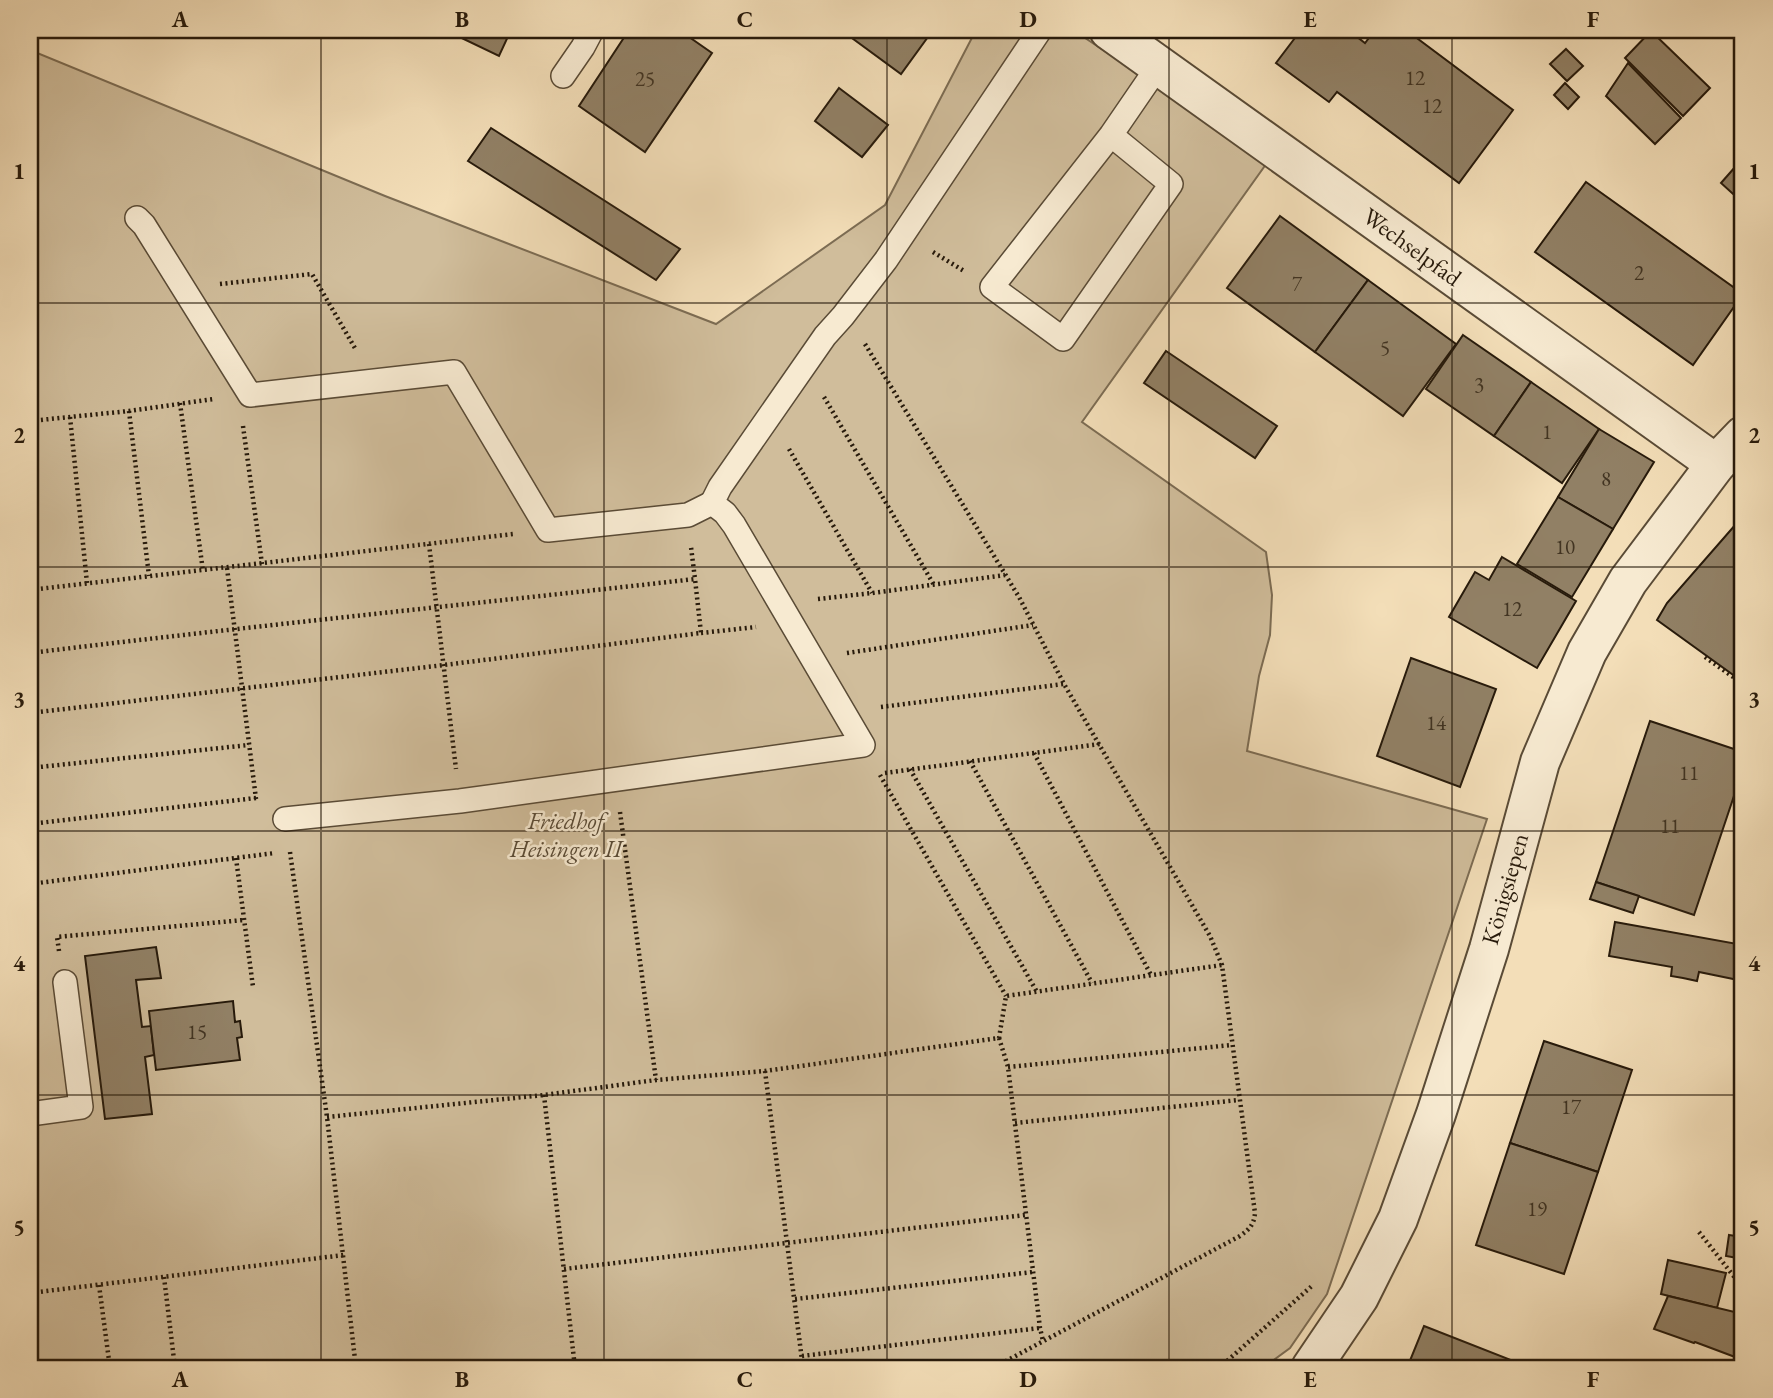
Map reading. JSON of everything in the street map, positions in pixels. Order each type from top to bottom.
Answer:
[{"type":"street","name":"Wechselpfad","points":[[1109,30],[1716,464]]},
{"type":"street","name":"Königsiepen","points":[[1311,1368],[1359,1297],[1398,1219],[1436,1114],[1489,949],[1540,762],[1587,652],[1628,581],[1716,464],[1743,436]]},
{"type":"lane","points":[[563,76],[592,30]]},
{"type":"lane","points":[[137,218],[184,288],[245,396],[454,372],[548,530],[688,515],[712,503],[720,487],[825,336],[886,260],[1040,30]]},
{"type":"lane","points":[[1111,135],[1171,184],[1063,339],[992,288],[1111,135],[1159,65]]},
{"type":"lane","points":[[285,819],[460,801],[863,746],[734,525],[725,513],[712,503]]},
{"type":"lane","points":[[30,1114],[81,1107],[65,982]]},
{"type":"path","points":[[902,234],[992,288]]},
{"type":"path","points":[[184,288],[312,274],[374,380]]},
{"type":"path","points":[[855,351],[863,340],[1033,625],[1064,684],[1210,936],[1222,965],[1255,1213],[1254,1222],[1249,1230],[993,1368]]},
{"type":"path","points":[[30,421],[245,396],[262,564]]},
{"type":"path","points":[[816,406],[823,396],[934,585]]},
{"type":"path","points":[[180,403],[203,571]]},
{"type":"path","points":[[129,411],[149,576]]},
{"type":"path","points":[[70,417],[87,583]]},
{"type":"path","points":[[780,456],[787,446],[872,593]]},
{"type":"path","points":[[688,515],[701,633]]},
{"type":"path","points":[[30,590],[548,530]]},
{"type":"path","points":[[429,544],[460,801]]},
{"type":"path","points":[[228,568],[258,810]]},
{"type":"path","points":[[30,713],[701,633],[872,593],[1004,575]]},
{"type":"path","points":[[30,653],[235,628],[695,579]]},
{"type":"path","points":[[812,659],[1033,625]]},
{"type":"path","points":[[1705,657],[1743,684]]},
{"type":"path","points":[[843,712],[1064,684]]},
{"type":"path","points":[[1044,1341],[1025,1214],[1008,1067],[999,1038],[1006,996],[879,773],[1100,744]]},
{"type":"path","points":[[30,768],[249,745]]},
{"type":"path","points":[[1034,753],[1151,975]]},
{"type":"path","points":[[970,761],[1092,983]]},
{"type":"path","points":[[910,769],[1037,992]]},
{"type":"path","points":[[615,780],[656,1080]]},
{"type":"path","points":[[30,824],[256,798]]},
{"type":"path","points":[[285,819],[327,1117],[356,1368]]},
{"type":"path","points":[[30,884],[276,853]]},
{"type":"path","points":[[236,858],[253,987]]},
{"type":"path","points":[[65,982],[57,937],[244,920]]},
{"type":"path","points":[[1006,996],[1222,965]]},
{"type":"path","points":[[327,1117],[544,1095],[656,1080],[765,1071],[999,1038]]},
{"type":"path","points":[[1008,1067],[1232,1045]]},
{"type":"path","points":[[765,1071],[803,1368]]},
{"type":"path","points":[[544,1095],[575,1368]]},
{"type":"path","points":[[1015,1123],[1239,1100]]},
{"type":"path","points":[[564,1269],[1025,1214]]},
{"type":"path","points":[[1699,1232],[1743,1288]]},
{"type":"path","points":[[30,1293],[344,1255]]},
{"type":"path","points":[[795,1299],[1033,1272]]},
{"type":"path","points":[[164,1277],[175,1368]]},
{"type":"path","points":[[1219,1368],[1319,1280],[1328,1280],[1359,1297]]},
{"type":"path","points":[[99,1285],[110,1368]]},
{"type":"path","points":[[802,1356],[1040,1328]]},
{"type":"green space","name":"Friedhof Heisingen II","points":[[976,30],[1073,30],[1269,160],[1082,422],[1266,552],[1272,595],[1270,635],[1259,676],[1247,751],[1487,819],[1327,1294],[1290,1348],[1263,1368],[30,1368],[30,50],[385,196],[716,324],[885,205]]},
{"type":"building","points":[[445,30],[511,30],[499,56]]},
{"type":"building","points":[[629,30],[679,30],[712,53],[645,152],[579,106]]},
{"type":"building","points":[[841,30],[933,30],[901,74]]},
{"type":"building","points":[[1301,30],[1348,30],[1365,43],[1375,30],[1406,30],[1513,110],[1459,183],[1337,92],[1329,102],[1276,63]]},
{"type":"building","points":[[1651,31],[1710,88],[1683,116],[1625,58]]},
{"type":"building","points":[[1566,49],[1583,66],[1567,81],[1550,64]]},
{"type":"building","points":[[1628,63],[1681,118],[1655,144],[1606,96]]},
{"type":"building","points":[[1565,83],[1579,97],[1568,109],[1554,95]]},
{"type":"building","points":[[839,88],[888,125],[862,157],[815,121]]},
{"type":"building","points":[[491,128],[680,249],[656,280],[468,161]]},
{"type":"building","points":[[1743,158],[1743,203],[1721,183]]},
{"type":"building","points":[[1586,182],[1743,294],[1693,365],[1535,252]]},
{"type":"building","points":[[1280,216],[1368,280],[1315,352],[1227,288]]},
{"type":"building","points":[[1368,280],[1456,344],[1403,416],[1315,352]]},
{"type":"building","points":[[1463,335],[1531,382],[1494,436],[1426,389]]},
{"type":"building","points":[[1166,351],[1277,426],[1255,458],[1144,383]]},
{"type":"building","points":[[1531,382],[1599,429],[1562,483],[1494,436]]},
{"type":"building","points":[[1599,429],[1654,462],[1613,529],[1558,497]]},
{"type":"building","points":[[1558,497],[1613,529],[1572,597],[1517,564]]},
{"type":"building","points":[[1743,516],[1743,682],[1657,620],[1667,603]]},
{"type":"building","points":[[1502,557],[1576,601],[1537,668],[1449,617],[1475,572],[1489,580]]},
{"type":"building","points":[[1411,658],[1496,689],[1460,787],[1377,756]]},
{"type":"building","points":[[1650,721],[1743,752],[1743,769],[1694,915],[1596,882]]},
{"type":"building","points":[[1596,882],[1639,896],[1633,913],[1590,899]]},
{"type":"building","points":[[1615,922],[1743,945],[1743,981],[1699,972],[1697,981],[1671,976],[1672,967],[1609,956]]},
{"type":"building","points":[[156,947],[161,978],[136,980],[142,1027],[151,1026],[154,1055],[145,1057],[152,1114],[105,1119],[85,956]]},
{"type":"building","points":[[233,1001],[235,1022],[240,1021],[242,1037],[237,1038],[240,1060],[156,1070],[149,1011]]},
{"type":"building","points":[[1544,1041],[1632,1070],[1598,1172],[1510,1143]]},
{"type":"building","points":[[1510,1143],[1598,1172],[1564,1274],[1476,1245]]},
{"type":"building","points":[[1729,1235],[1743,1237],[1743,1259],[1726,1256]]},
{"type":"building","points":[[1668,1260],[1726,1273],[1717,1308],[1661,1294]]},
{"type":"building","points":[[1668,1296],[1743,1314],[1743,1360],[1654,1329]]},
{"type":"building","points":[[1424,1326],[1516,1362],[1514,1368],[1407,1368]]}]
